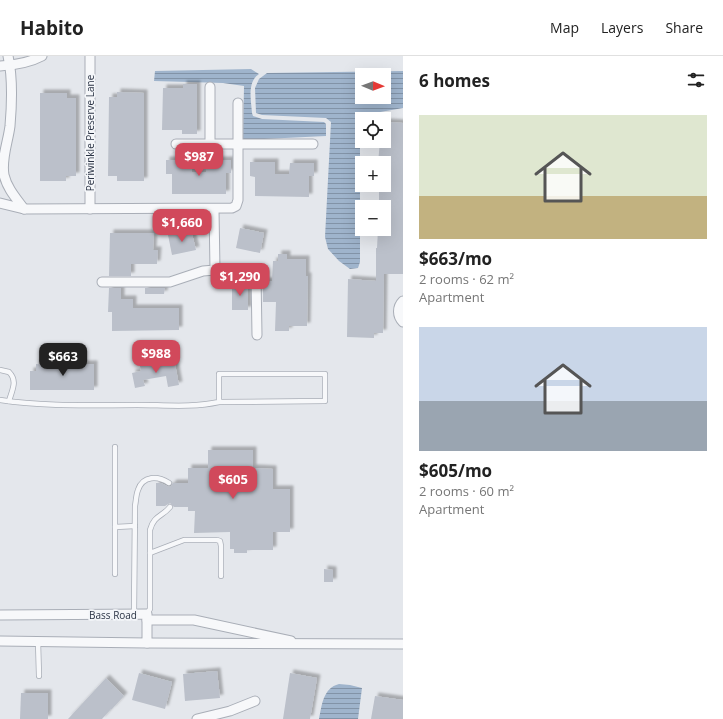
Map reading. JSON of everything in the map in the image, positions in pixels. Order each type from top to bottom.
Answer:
[{"type":"street","points":[[8,56],[12,84],[10,126],[4,156],[4,174],[9,189],[24,209]]},
{"type":"street","points":[[0,66],[10,66],[32,62],[42,56]]},
{"type":"street","name":"Periwinkle Preserve Lane","points":[[90,56],[90,209]]},
{"type":"street","points":[[210,87],[210,144]]},
{"type":"street","points":[[0,203],[24,209],[232,208],[236,206],[238,200],[238,103]]},
{"type":"street","points":[[176,144],[313,144]]},
{"type":"street","points":[[214,209],[215,270]]},
{"type":"street","points":[[102,282],[170,282],[203,271],[249,270],[256,275],[257,335]]},
{"type":"street","points":[[403,301],[399,308],[399,315],[403,322]]},
{"type":"street","name":"Bass Road","points":[[0,615],[134,614],[147,617],[147,643]]},
{"type":"street","points":[[147,617],[194,620],[308,644]]},
{"type":"street","points":[[0,641],[403,644]]},
{"type":"street","points":[[197,719],[230,711],[254,701]]},
{"type":"lane","points":[[0,370],[9,372],[14,379],[14,387],[9,401]]},
{"type":"lane","points":[[0,400],[27,404],[60,405],[206,405],[219,402],[325,401],[325,374],[219,374],[219,402]]},
{"type":"lane","points":[[115,448],[115,574]]},
{"type":"lane","points":[[134,614],[136,496],[141,484],[145,480],[157,478],[163,479],[169,483]]},
{"type":"lane","points":[[147,617],[150,609],[150,530],[155,519],[170,506]]},
{"type":"lane","points":[[115,527],[135,526]]},
{"type":"lane","points":[[150,553],[184,540],[217,540],[222,546],[221,576]]},
{"type":"lane","points":[[38,641],[39,676]]},
{"type":"water","points":[[251,69],[259,74],[255,77],[251,86],[253,116],[262,119],[324,122],[326,124],[326,136],[243,140],[244,86],[223,83],[154,81],[155,71]]},
{"type":"water","points":[[391,71],[403,71],[403,108],[380,112],[355,112],[355,148],[360,148],[360,156],[355,156],[355,192],[360,192],[360,200],[355,200],[355,236],[360,236],[360,262],[358,268],[350,269],[339,261],[328,249],[325,237],[331,122],[326,118],[262,115],[256,113],[255,88],[259,79],[267,73],[355,72],[355,104],[391,104]]},
{"type":"water","points":[[339,684],[362,688],[358,719],[319,719],[322,703],[326,693],[334,686]]},
{"type":"building","points":[[183,84],[197,84],[197,134],[182,134],[182,130],[162,130],[163,88],[183,88]]},
{"type":"building","points":[[117,92],[144,93],[144,181],[117,181],[117,176],[108,176],[109,97],[117,97]]},
{"type":"building","points":[[40,93],[67,93],[67,98],[76,98],[76,176],[66,176],[66,181],[40,181]]},
{"type":"building","points":[[391,122],[403,123],[403,274],[384,274],[383,333],[374,333],[374,338],[347,337],[348,279],[376,281],[378,236],[391,236],[391,200],[379,200],[379,192],[391,192],[391,156],[379,156],[379,148],[391,148]]},
{"type":"building","points":[[166,160],[191,160],[192,172],[206,172],[206,160],[231,160],[231,173],[226,173],[226,194],[172,194],[172,174],[166,174]]},
{"type":"building","points":[[250,162],[275,162],[275,174],[289,174],[290,163],[314,163],[314,176],[309,176],[309,197],[255,196],[255,177],[250,176]]},
{"type":"building","points":[[240,228],[264,233],[260,253],[236,248]]},
{"type":"building","points":[[191,230],[196,250],[172,255],[168,235]]},
{"type":"building","points":[[110,233],[154,233],[153,250],[158,250],[157,264],[131,264],[131,276],[109,276]]},
{"type":"building","points":[[278,254],[287,254],[287,259],[306,259],[306,276],[308,276],[307,326],[289,326],[289,331],[275,331],[276,302],[263,302],[263,281],[272,281],[273,261],[278,261]]},
{"type":"building","points":[[232,284],[248,284],[248,310],[232,310]]},
{"type":"building","points":[[109,288],[121,288],[121,299],[133,299],[133,308],[179,308],[179,330],[112,331],[112,312],[108,312]]},
{"type":"building","points":[[145,288],[165,288],[164,294],[145,294]]},
{"type":"building","points":[[49,360],[71,361],[71,364],[94,364],[94,390],[30,390],[30,371],[36,371],[36,364],[49,365]]},
{"type":"building","points":[[164,361],[165,366],[175,364],[179,385],[168,387],[166,376],[143,380],[145,386],[135,388],[132,373],[141,371],[140,366]]},
{"type":"building","points":[[208,450],[253,450],[253,468],[273,469],[273,489],[290,489],[290,532],[273,532],[273,550],[247,550],[247,553],[234,553],[234,549],[230,549],[230,532],[194,533],[195,511],[188,511],[188,507],[174,507],[170,503],[165,506],[156,506],[156,483],[161,483],[169,487],[173,483],[188,483],[188,468],[208,468]]},
{"type":"building","points":[[324,569],[333,570],[333,582],[324,582]]},
{"type":"building","points":[[217,671],[220,698],[185,701],[183,674]]},
{"type":"building","points":[[139,673],[172,682],[165,709],[132,700]]},
{"type":"building","points":[[290,673],[317,678],[310,719],[283,719]]},
{"type":"building","points":[[106,678],[124,696],[112,709],[102,719],[68,719]]},
{"type":"building","points":[[21,693],[48,693],[48,719],[20,719]]},
{"type":"building","points":[[375,696],[403,700],[403,719],[371,719]]}]
